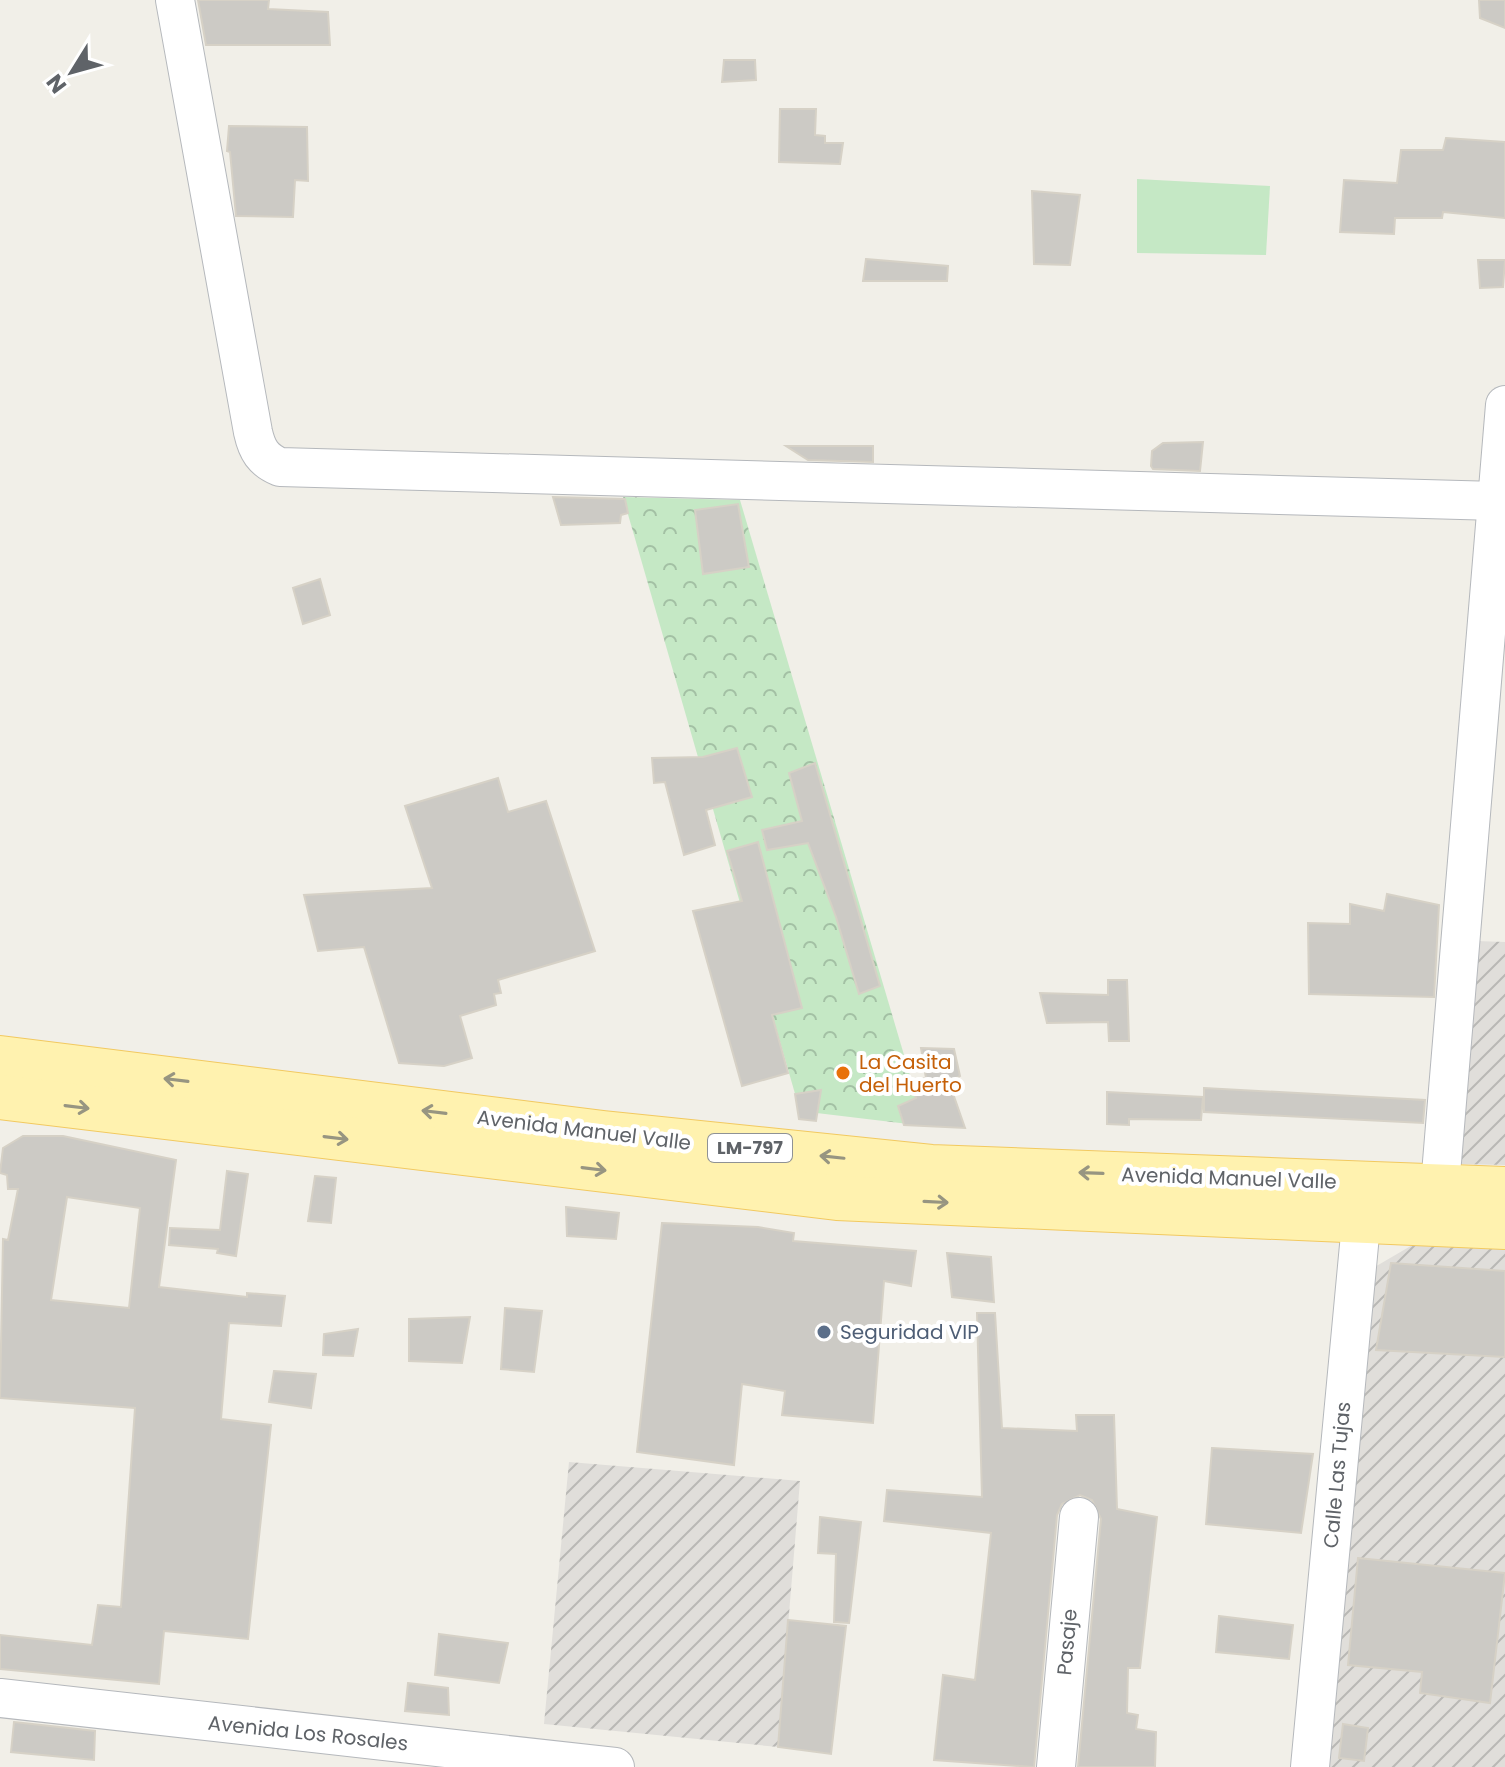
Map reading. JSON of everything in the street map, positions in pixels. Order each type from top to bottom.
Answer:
[{"type":"main road","name":"Avenida Manuel Valle","points":[[0,1058],[603,1133],[931,1167],[1363,1202],[1505,1227]]},
{"type":"main road","name":"Avenida Manuel Valle","points":[[0,1097],[837,1198],[1363,1202],[1440,1186],[1505,1189]]},
{"type":"street","points":[[175,0],[253,432],[256,445],[270,463],[280,467],[1497,501]]},
{"type":"street","points":[[1440,1186],[1505,405]]},
{"type":"street","name":"Calle Las Tujas","points":[[1310,1767],[1363,1202]]},
{"type":"street","name":"Pasaje","points":[[1056,1767],[1079,1517]]},
{"type":"street","name":"Avenida Los Rosales","points":[[0,1698],[615,1767]]},
{"type":"shaded area","points":[[1476,941],[1505,942],[1505,1165],[1460,1164]]},
{"type":"shaded area","points":[[1421,1240],[1505,1244],[1505,1767],[1328,1767],[1373,1268]]},
{"type":"shaded area","points":[[569,1462],[800,1481],[778,1747],[544,1724]]},
{"type":"green space","points":[[1137,179],[1270,186],[1266,255],[1137,253]]},
{"type":"green space","points":[[623,497],[740,500],[925,1126],[800,1111]]},
{"type":"building","points":[[198,0],[269,0],[268,9],[328,12],[330,45],[206,45]]},
{"type":"building","points":[[1479,0],[1505,0],[1505,28],[1480,18]]},
{"type":"building","points":[[724,60],[755,60],[756,80],[722,82]]},
{"type":"building","points":[[780,109],[816,109],[815,135],[825,136],[825,143],[843,143],[840,164],[779,162]]},
{"type":"building","points":[[229,126],[307,127],[308,181],[295,180],[293,217],[236,216],[230,152],[227,151]]},
{"type":"building","points":[[1446,138],[1505,142],[1505,218],[1443,212],[1442,218],[1395,218],[1394,234],[1340,232],[1344,180],[1397,183],[1401,150],[1443,150]]},
{"type":"building","points":[[1032,191],[1080,195],[1070,265],[1034,264]]},
{"type":"building","points":[[866,259],[948,266],[947,281],[863,281]]},
{"type":"building","points":[[1478,260],[1505,260],[1503,287],[1480,288]]},
{"type":"building","points":[[1203,442],[1200,471],[1153,469],[1151,466],[1152,451],[1163,443]]},
{"type":"building","points":[[786,446],[873,446],[873,462],[808,460]]},
{"type":"building","points":[[553,497],[625,499],[628,513],[621,515],[620,523],[561,525]]},
{"type":"building","points":[[738,504],[749,567],[703,574],[695,510]]},
{"type":"building","points":[[320,579],[330,615],[303,624],[293,588]]},
{"type":"building","points":[[737,748],[752,797],[706,810],[715,845],[684,855],[665,782],[654,783],[652,758],[703,757]]},
{"type":"building","points":[[815,763],[880,986],[859,994],[836,917],[808,843],[767,850],[762,830],[802,821],[789,773]]},
{"type":"building","points":[[498,778],[508,812],[546,801],[595,951],[498,980],[501,993],[494,994],[496,1005],[460,1016],[472,1058],[444,1066],[399,1063],[364,947],[318,951],[304,895],[432,888],[405,806]]},
{"type":"building","points":[[758,842],[802,1008],[772,1015],[788,1073],[742,1086],[693,911],[742,901],[727,851]]},
{"type":"building","points":[[1387,894],[1439,905],[1434,997],[1309,994],[1308,923],[1350,924],[1350,904],[1384,911]]},
{"type":"building","points":[[1108,980],[1127,980],[1129,1041],[1109,1041],[1108,1022],[1047,1023],[1040,993],[1108,995]]},
{"type":"building","points":[[921,1048],[954,1049],[960,1076],[949,1082],[965,1128],[904,1125],[898,1106],[916,1098],[911,1082],[926,1078]]},
{"type":"building","points":[[1204,1088],[1425,1100],[1423,1123],[1204,1112]]},
{"type":"building","points":[[821,1090],[816,1121],[799,1119],[795,1094]]},
{"type":"building","points":[[1107,1092],[1203,1097],[1201,1120],[1129,1119],[1129,1125],[1107,1124]]},
{"type":"building","points":[[23,1136],[63,1136],[176,1160],[159,1287],[247,1297],[247,1293],[285,1296],[281,1326],[229,1323],[221,1419],[271,1425],[248,1639],[164,1631],[159,1684],[0,1669],[0,1635],[92,1645],[98,1605],[121,1607],[135,1408],[0,1398],[3,1239],[8,1240],[18,1189],[8,1189],[7,1175],[0,1173],[3,1148]],"holes":[[[67,1197],[140,1208],[129,1308],[51,1300]]]},
{"type":"building","points":[[227,1171],[248,1174],[236,1256],[217,1253],[218,1249],[169,1245],[170,1228],[220,1230]]},
{"type":"building","points":[[315,1176],[336,1178],[331,1223],[308,1221]]},
{"type":"building","points":[[566,1207],[619,1213],[616,1239],[567,1236]]},
{"type":"building","points":[[662,1223],[758,1227],[794,1233],[793,1241],[916,1251],[911,1286],[884,1281],[873,1423],[782,1415],[785,1391],[742,1384],[734,1465],[637,1452]]},
{"type":"building","points":[[947,1253],[991,1257],[994,1302],[952,1297]]},
{"type":"building","points":[[1391,1263],[1505,1271],[1505,1357],[1376,1350]]},
{"type":"building","points":[[505,1308],[542,1311],[534,1372],[501,1369]]},
{"type":"building","points":[[977,1313],[995,1313],[1002,1428],[1077,1431],[1076,1415],[1114,1415],[1117,1509],[1157,1517],[1140,1668],[1128,1668],[1127,1713],[1138,1715],[1136,1729],[1156,1732],[1155,1767],[1078,1767],[1101,1519],[1092,1500],[1080,1495],[1062,1504],[1057,1515],[1034,1767],[934,1760],[943,1675],[975,1680],[991,1533],[884,1521],[887,1490],[982,1497]]},
{"type":"building","points":[[470,1317],[462,1363],[409,1361],[409,1319]]},
{"type":"building","points":[[358,1329],[353,1356],[323,1355],[324,1334]]},
{"type":"building","points":[[274,1371],[316,1374],[311,1408],[269,1402]]},
{"type":"building","points":[[1212,1448],[1313,1454],[1301,1533],[1206,1524]]},
{"type":"building","points":[[820,1517],[861,1522],[849,1623],[834,1622],[836,1554],[818,1553]]},
{"type":"building","points":[[1358,1558],[1505,1573],[1490,1703],[1420,1693],[1422,1672],[1348,1665]]},
{"type":"building","points":[[1219,1616],[1293,1625],[1289,1659],[1216,1652]]},
{"type":"building","points":[[788,1620],[846,1626],[831,1754],[778,1747]]},
{"type":"building","points":[[439,1634],[508,1643],[499,1683],[435,1675]]},
{"type":"building","points":[[408,1683],[448,1688],[449,1715],[405,1711]]},
{"type":"building","points":[[14,1722],[95,1731],[94,1760],[11,1752]]},
{"type":"building","points":[[1343,1724],[1368,1728],[1364,1761],[1339,1758]]},
{"type":"place","name":"La Casita del Huerto","points":[[843,1073]]},
{"type":"place","name":"Seguridad VIP","points":[[824,1332]]}]
